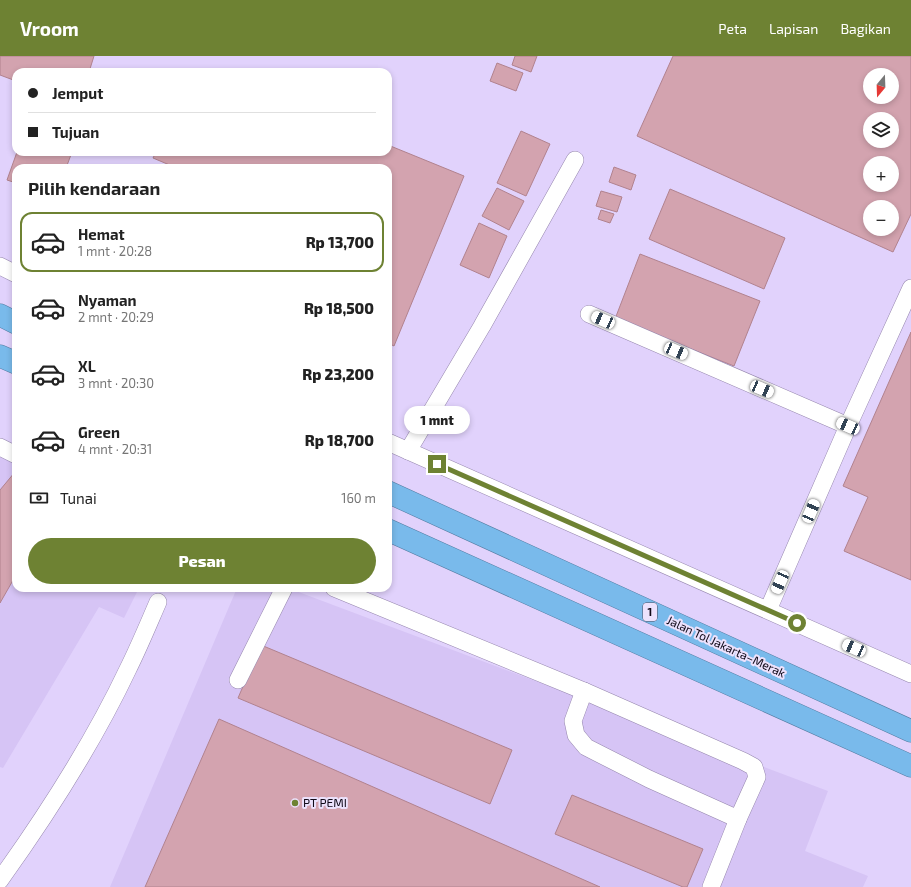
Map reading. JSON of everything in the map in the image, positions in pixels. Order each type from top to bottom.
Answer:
[{"type":"highway","points":[[0,315],[12,320]]},
{"type":"highway","points":[[0,356],[12,361]]},
{"type":"highway","name":"Jalan Tol Jakarta–Merak","points":[[392,494],[911,731]]},
{"type":"highway","points":[[392,532],[911,766]]},
{"type":"street","points":[[408,452],[482,326],[576,160]]},
{"type":"street","points":[[0,266],[12,272]]},
{"type":"street","points":[[768,610],[848,426],[911,288]]},
{"type":"street","points":[[589,314],[848,426]]},
{"type":"street","points":[[392,444],[911,674]]},
{"type":"street","points":[[0,447],[12,453]]},
{"type":"street","points":[[238,680],[282,592]]},
{"type":"street","points":[[344,592],[584,691],[754,767],[757,777],[738,819],[711,887]]},
{"type":"street","points":[[0,880],[37,829],[92,738],[128,669],[158,602]]},
{"type":"street","points":[[584,691],[573,721],[576,735],[586,748],[649,779],[738,819]]},
{"type":"shaded area","points":[[0,454],[12,460],[12,592],[137,592],[124,618],[99,607],[3,768],[0,767]]},
{"type":"shaded area","points":[[235,592],[299,592],[828,791],[805,851],[868,876],[863,887],[110,887]]},
{"type":"building","points":[[0,56],[94,56],[90,68],[12,68],[12,80],[0,75]]},
{"type":"building","points":[[515,56],[537,56],[531,72],[512,65]]},
{"type":"building","points":[[673,56],[911,56],[911,214],[893,252],[637,136]]},
{"type":"building","points":[[497,63],[523,73],[516,91],[490,81]]},
{"type":"building","points":[[521,131],[550,144],[526,196],[497,183]]},
{"type":"building","points":[[392,147],[464,176],[394,346],[392,345],[392,164],[167,164],[153,158],[154,156],[392,156]]},
{"type":"building","points":[[16,156],[70,156],[68,164],[13,164]]},
{"type":"building","points":[[12,166],[12,182],[7,180]]},
{"type":"building","points":[[614,167],[636,175],[631,190],[609,182]]},
{"type":"building","points":[[497,188],[524,201],[509,230],[482,216]]},
{"type":"building","points":[[670,189],[785,238],[764,289],[649,239]]},
{"type":"building","points":[[601,191],[622,197],[617,212],[596,206]]},
{"type":"building","points":[[601,210],[614,214],[610,223],[598,219]]},
{"type":"building","points":[[479,223],[507,236],[489,278],[460,265]]},
{"type":"building","points":[[640,254],[760,301],[734,366],[615,319]]},
{"type":"building","points":[[911,332],[911,580],[844,551],[868,497],[843,486]]},
{"type":"building","points":[[12,476],[12,582],[0,603],[0,490]]},
{"type":"building","points":[[261,645],[512,750],[490,804],[238,698]]},
{"type":"building","name":"PT PEMI","points":[[219,719],[600,887],[145,887]]},
{"type":"building","points":[[572,795],[703,849],[687,887],[683,887],[555,834]]},
{"type":"place","name":"PT PEMI","points":[[295,803]]},
{"type":"route","points":[[437,464],[797,623]]}]
